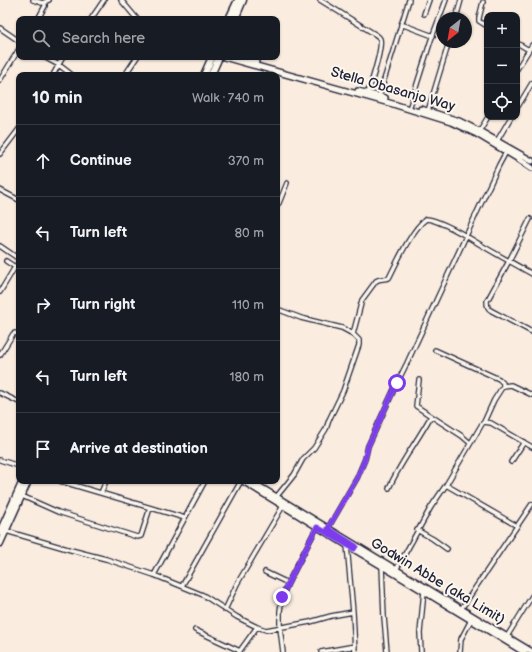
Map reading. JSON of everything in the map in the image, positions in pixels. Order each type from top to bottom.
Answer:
[{"type":"highway","points":[[231,16],[238,0]]},
{"type":"highway","points":[[236,16],[243,0]]},
{"type":"highway","points":[[205,72],[211,60]]},
{"type":"highway","points":[[212,72],[218,60]]},
{"type":"highway","points":[[0,543],[22,484]]},
{"type":"highway","points":[[3,532],[27,484]]},
{"type":"street","points":[[33,0],[38,2],[47,1],[39,16]]},
{"type":"street","points":[[94,16],[104,0]]},
{"type":"street","points":[[121,0],[134,16]]},
{"type":"street","points":[[320,0],[373,33],[381,41],[380,51],[368,93]]},
{"type":"street","points":[[379,96],[409,0]]},
{"type":"street","points":[[424,14],[429,0]]},
{"type":"street","points":[[410,106],[446,0]]},
{"type":"street","points":[[458,12],[461,0]]},
{"type":"street","points":[[483,2],[479,21],[484,24]]},
{"type":"street","points":[[401,24],[433,36]]},
{"type":"street","points":[[0,28],[16,39]]},
{"type":"street","points":[[520,45],[528,50]]},
{"type":"street","points":[[520,64],[532,45]]},
{"type":"street","points":[[428,111],[447,48]]},
{"type":"street","points":[[0,80],[16,55]]},
{"type":"street","points":[[49,60],[68,72]]},
{"type":"street","points":[[55,72],[62,60]]},
{"type":"street","points":[[127,72],[134,60]]},
{"type":"street","points":[[235,60],[278,72]]},
{"type":"street","name":"Stella Obasanjo Way","points":[[250,60],[342,87],[379,96],[459,121],[532,162]]},
{"type":"street","points":[[280,73],[451,122],[478,133],[532,168]]},
{"type":"street","points":[[520,103],[532,84]]},
{"type":"street","points":[[478,133],[486,120]]},
{"type":"street","points":[[497,141],[509,120]]},
{"type":"street","points":[[0,154],[16,133]]},
{"type":"street","points":[[328,528],[357,478],[365,459],[368,446],[506,152]]},
{"type":"street","points":[[280,200],[287,183]]},
{"type":"street","points":[[0,190],[16,198]]},
{"type":"street","points":[[353,334],[362,300],[378,279],[389,278],[409,240],[422,222],[426,219],[439,222],[467,235],[532,274]]},
{"type":"street","points":[[530,219],[487,301],[487,306],[492,311],[532,332]]},
{"type":"street","points":[[0,246],[16,257]]},
{"type":"street","points":[[6,260],[14,268]]},
{"type":"street","points":[[0,292],[16,266]]},
{"type":"street","points":[[277,496],[294,475],[303,459],[314,448],[326,429],[345,386],[359,345],[359,340],[353,334],[342,328],[280,311]]},
{"type":"street","points":[[0,355],[13,334],[16,334]]},
{"type":"street","points":[[435,350],[499,379],[503,383],[503,386]]},
{"type":"street","points":[[419,380],[416,406],[462,436],[470,443]]},
{"type":"street","points":[[395,571],[417,530],[484,422],[494,400],[503,386],[510,385],[527,392],[532,396]]},
{"type":"street","points":[[0,393],[16,401]]},
{"type":"street","points":[[389,488],[431,416]]},
{"type":"street","points":[[484,422],[491,422],[532,447]]},
{"type":"street","points":[[510,462],[524,442]]},
{"type":"street","points":[[0,460],[16,465]]},
{"type":"street","points":[[70,484],[185,518]]},
{"type":"street","points":[[101,493],[105,484]]},
{"type":"street","points":[[154,575],[203,484]]},
{"type":"street","points":[[182,586],[240,484]]},
{"type":"street","name":"Godwin Abbe (aka Limit)","points":[[247,484],[347,545],[355,548],[461,609],[506,638],[524,652]]},
{"type":"street","name":"Godwin Abbe (aka Limit)","points":[[256,484],[328,528],[382,566],[395,571],[471,620],[532,652]]},
{"type":"street","points":[[446,485],[517,526]]},
{"type":"street","points":[[22,496],[58,512],[137,537],[141,536],[150,508]]},
{"type":"street","points":[[461,609],[532,504]]},
{"type":"street","points":[[225,610],[237,584],[283,506]]},
{"type":"street","points":[[283,652],[280,628],[280,605],[282,597],[317,527]]},
{"type":"street","points":[[417,530],[447,549]]},
{"type":"street","points":[[3,532],[106,559],[154,575],[203,595],[225,610],[257,627],[266,630],[353,612]]},
{"type":"street","points":[[347,545],[355,652]]},
{"type":"street","points":[[382,566],[387,652]]},
{"type":"street","points":[[266,572],[288,583]]},
{"type":"street","points":[[421,652],[420,633],[424,591]]},
{"type":"street","points":[[506,638],[532,596]]},
{"type":"street","points":[[460,652],[461,640],[471,620]]},
{"type":"street","points":[[195,630],[240,652],[257,627]]},
{"type":"street","points":[[321,652],[355,646]]},
{"type":"route","points":[[282,597],[317,527],[354,549],[356,546],[328,528],[357,478],[365,459],[368,446],[397,383]]}]
